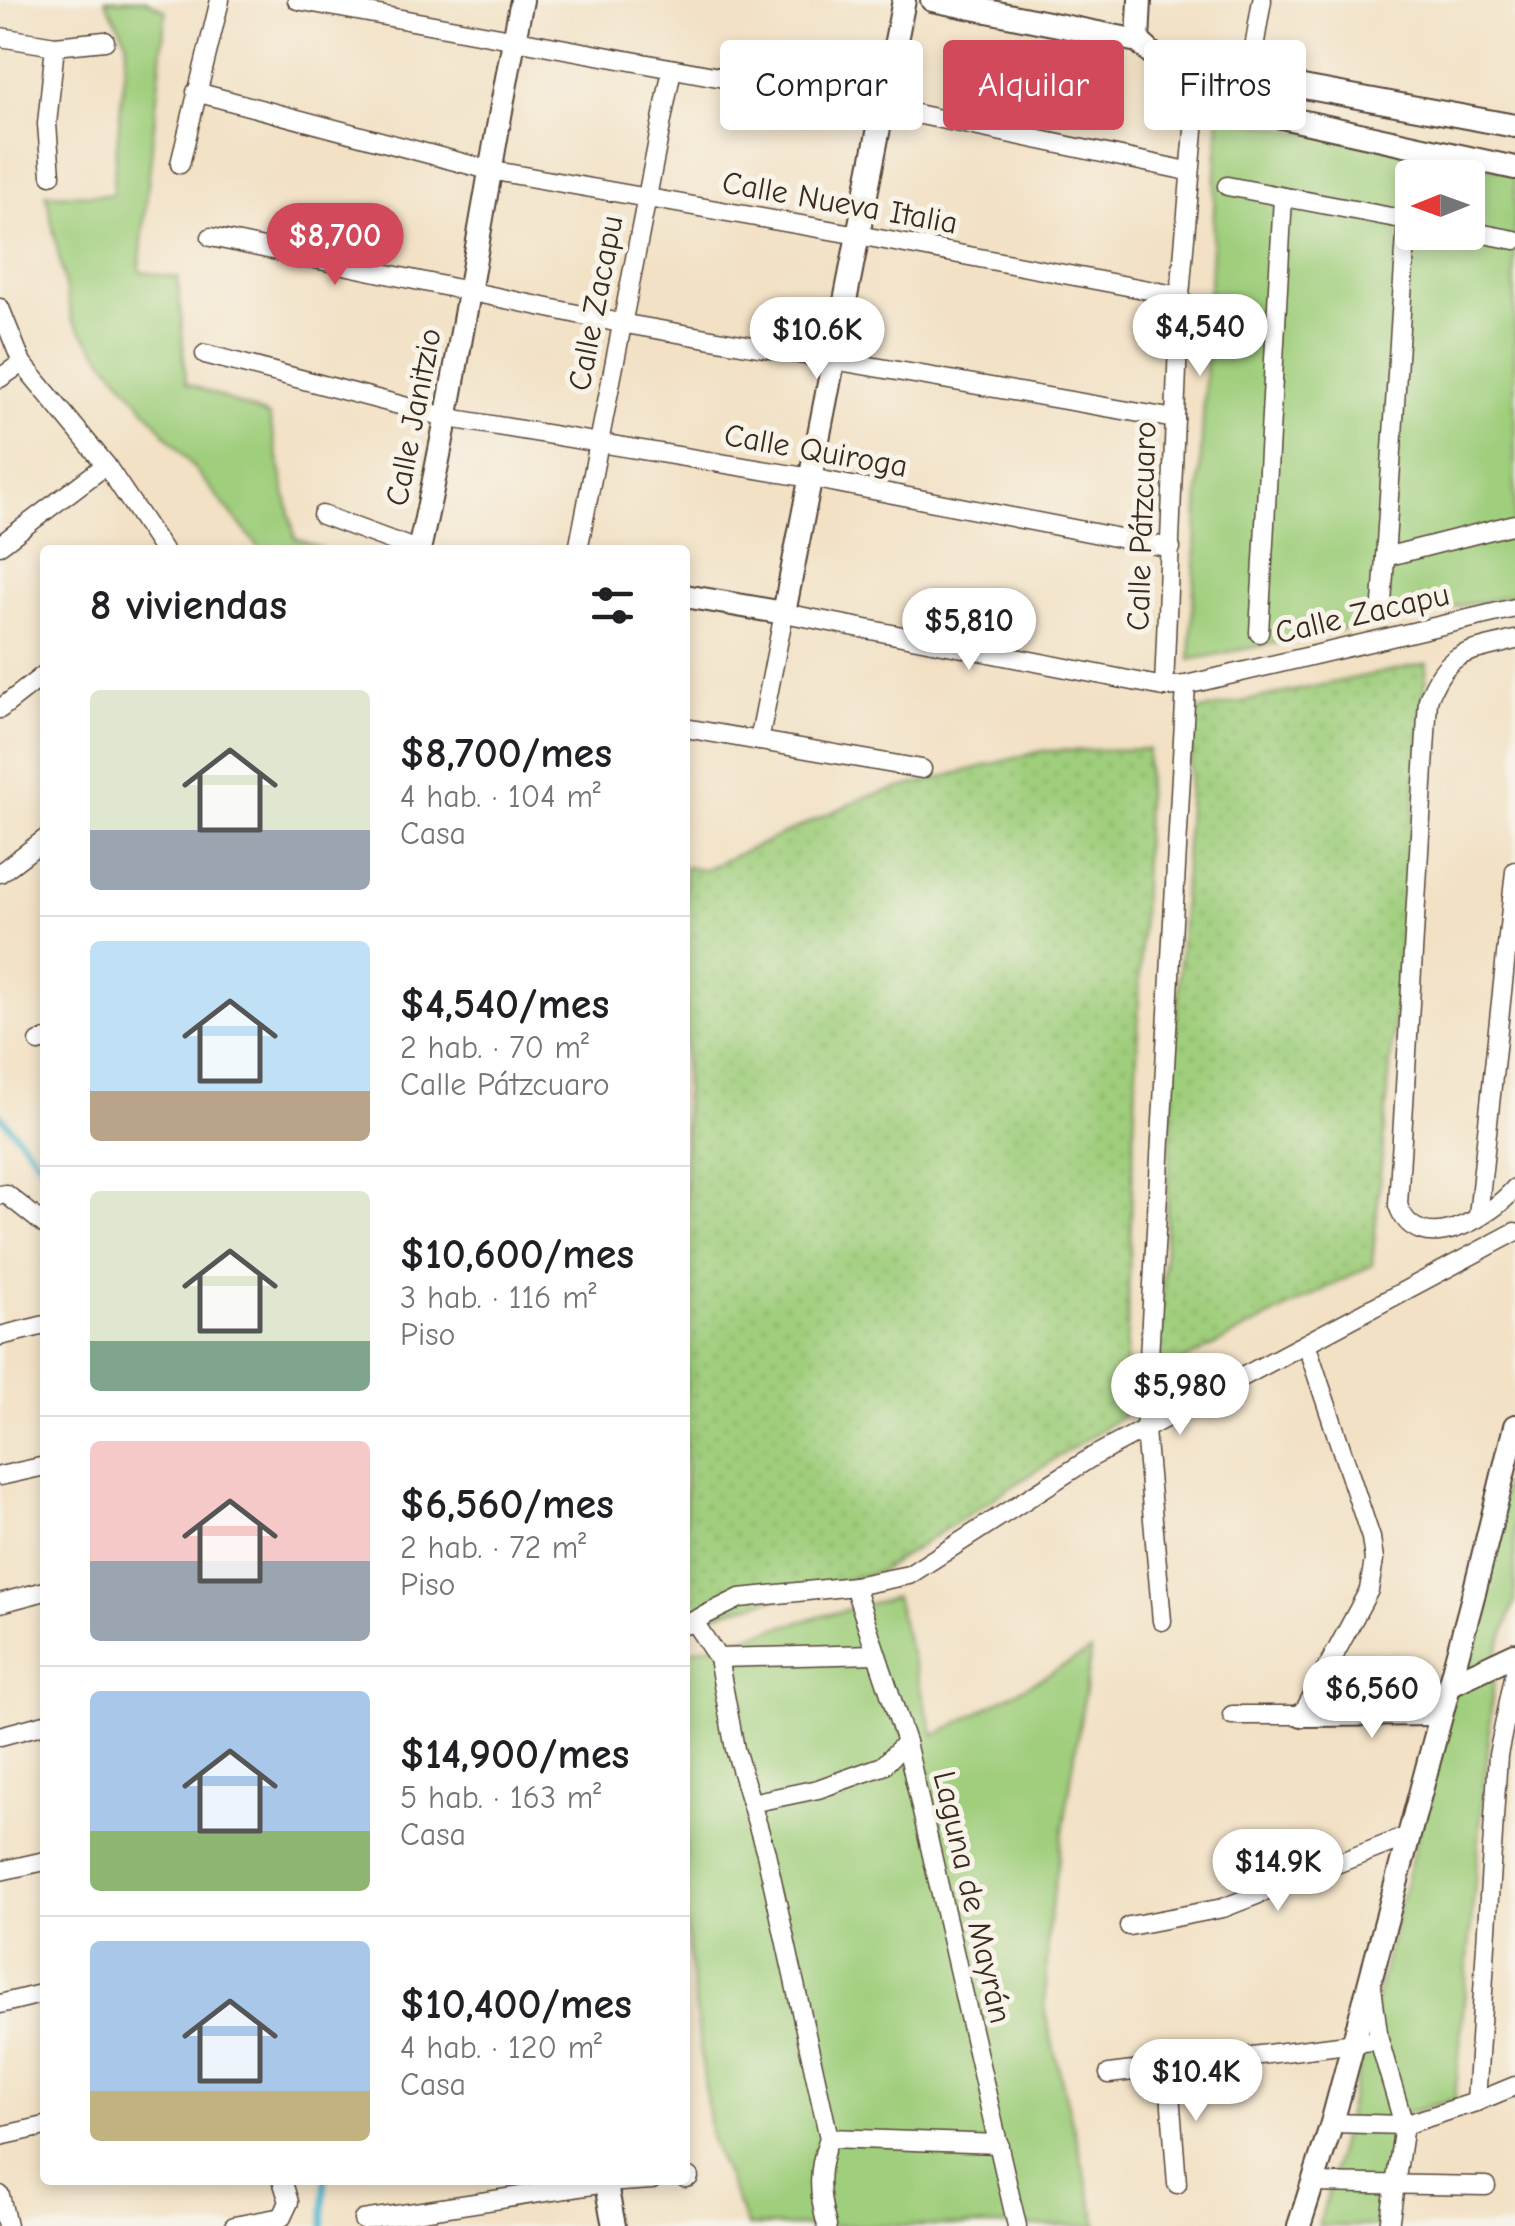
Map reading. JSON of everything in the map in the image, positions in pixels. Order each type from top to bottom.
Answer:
[{"type":"street","points":[[180,164],[220,0]]},
{"type":"street","points":[[297,0],[720,78]]},
{"type":"street","name":"Calle Janitzio","points":[[419,545],[449,418],[489,170],[522,0]]},
{"type":"street","points":[[896,40],[904,0]]},
{"type":"street","points":[[932,0],[1144,45]]},
{"type":"street","points":[[1138,41],[1140,0]]},
{"type":"street","points":[[1255,40],[1262,0]]},
{"type":"street","points":[[0,37],[55,46],[105,42]]},
{"type":"street","points":[[51,176],[48,124],[55,46]]},
{"type":"street","name":"Calle Zacapu","points":[[579,545],[672,69]]},
{"type":"street","points":[[1306,91],[1515,126]]},
{"type":"street","name":"Calle Nueva Italia","points":[[196,92],[489,170],[858,234],[1180,296]]},
{"type":"street","points":[[923,115],[1188,171]]},
{"type":"street","points":[[1306,122],[1515,168]]},
{"type":"street","points":[[759,741],[878,130]]},
{"type":"street","name":"Calle Pátzcuaro","points":[[1164,687],[1180,296],[1193,130]]},
{"type":"street","points":[[1226,186],[1395,217]]},
{"type":"street","points":[[1260,632],[1283,197]]},
{"type":"street","points":[[1485,234],[1515,240]]},
{"type":"street","points":[[211,237],[620,323],[1175,419]]},
{"type":"street","points":[[1382,604],[1408,250]]},
{"type":"street","points":[[0,308],[22,363],[106,466],[160,545]]},
{"type":"street","name":"Calle Quiroga","points":[[205,354],[449,418],[810,478],[1171,548]]},
{"type":"street","points":[[0,378],[22,363]]},
{"type":"street","points":[[0,546],[106,466]]},
{"type":"street","points":[[322,514],[405,545]]},
{"type":"street","points":[[1385,556],[1515,524]]},
{"type":"street","points":[[690,597],[784,614]]},
{"type":"street","name":"Calle Zacapu","points":[[784,614],[1164,687],[1515,608]]},
{"type":"street","points":[[1515,640],[1458,656],[1439,672],[1428,700],[1398,1205],[1404,1222],[1418,1232],[1438,1234],[1478,1216],[1515,1188]]},
{"type":"street","points":[[0,708],[40,678]]},
{"type":"street","points":[[1162,1621],[1145,1430],[1186,685]]},
{"type":"street","points":[[690,729],[922,770]]},
{"type":"street","points":[[0,873],[40,843]]},
{"type":"street","points":[[1478,1216],[1515,872]]},
{"type":"street","points":[[3,1194],[40,1221]]},
{"type":"street","points":[[1460,1226],[1468,1258]]},
{"type":"street","points":[[690,1623],[740,1598],[909,1576],[1092,1457],[1515,1232]]},
{"type":"street","points":[[0,1336],[40,1326]]},
{"type":"street","points":[[1302,1715],[1369,1590],[1374,1560],[1371,1538],[1307,1346]]},
{"type":"street","points":[[1299,2226],[1332,2123],[1515,1426]]},
{"type":"street","points":[[0,1476],[40,1467]]},
{"type":"street","name":"Laguna de Mayrán","points":[[854,1586],[906,1742],[1016,2226]]},
{"type":"street","points":[[0,1602],[40,1592]]},
{"type":"street","points":[[690,1625],[718,1658],[735,1749],[766,1853],[829,2138],[819,2164],[818,2194],[827,2226]]},
{"type":"street","points":[[718,1658],[875,1654]]},
{"type":"street","points":[[1449,1685],[1515,1654]]},
{"type":"street","points":[[1476,2102],[1498,1755],[1515,1672]]},
{"type":"street","points":[[1232,1715],[1441,1714]]},
{"type":"street","points":[[0,1736],[40,1725]]},
{"type":"street","points":[[751,1803],[818,1789],[882,1766],[906,1742]]},
{"type":"street","points":[[1129,1926],[1223,1908],[1408,1836]]},
{"type":"street","points":[[0,1872],[40,1862]]},
{"type":"street","points":[[1370,1978],[1380,2040],[1404,2125],[1389,2226]]},
{"type":"street","points":[[0,2004],[40,1994]]},
{"type":"street","points":[[1109,2074],[1380,2040]]},
{"type":"street","points":[[1168,2067],[1177,2184]]},
{"type":"street","points":[[1332,2123],[1404,2125],[1515,2086]]},
{"type":"street","points":[[0,2136],[40,2127]]},
{"type":"street","points":[[829,2138],[1000,2144]]},
{"type":"street","points":[[1312,2183],[1486,2186]]},
{"type":"street","points":[[234,2226],[282,2217],[289,2202],[284,2185]]},
{"type":"street","points":[[363,2220],[586,2185]]},
{"type":"street","points":[[606,2185],[614,2226]]},
{"type":"street","points":[[0,2194],[7,2226]]},
{"type":"green space","points":[[105,0],[146,0],[166,11],[139,271],[178,278],[186,383],[269,416],[295,538],[312,545],[257,545],[72,320],[46,194],[112,195],[127,41]]},
{"type":"green space","points":[[1218,130],[1293,130],[1452,160],[1395,160],[1395,250],[1485,250],[1485,166],[1515,172],[1515,595],[1190,660]]},
{"type":"green space","points":[[1427,663],[1372,1265],[1158,1374],[1193,712]]},
{"type":"green space","points":[[1148,749],[1124,1415],[880,1571],[690,1621],[690,868],[703,870],[866,797],[1042,751]]},
{"type":"green space","points":[[1515,1447],[1515,1602],[1496,1656],[1455,2099],[1394,2117],[1378,2226],[1319,2226]]},
{"type":"green space","points":[[895,1597],[934,1736],[1091,1651],[1048,1928],[1045,2013],[1098,2226],[747,2226],[711,2140],[690,1961],[690,1651]]},
{"type":"waterway","points":[[0,1115],[40,1163]]},
{"type":"waterway","points":[[323,2226],[325,2185]]}]
